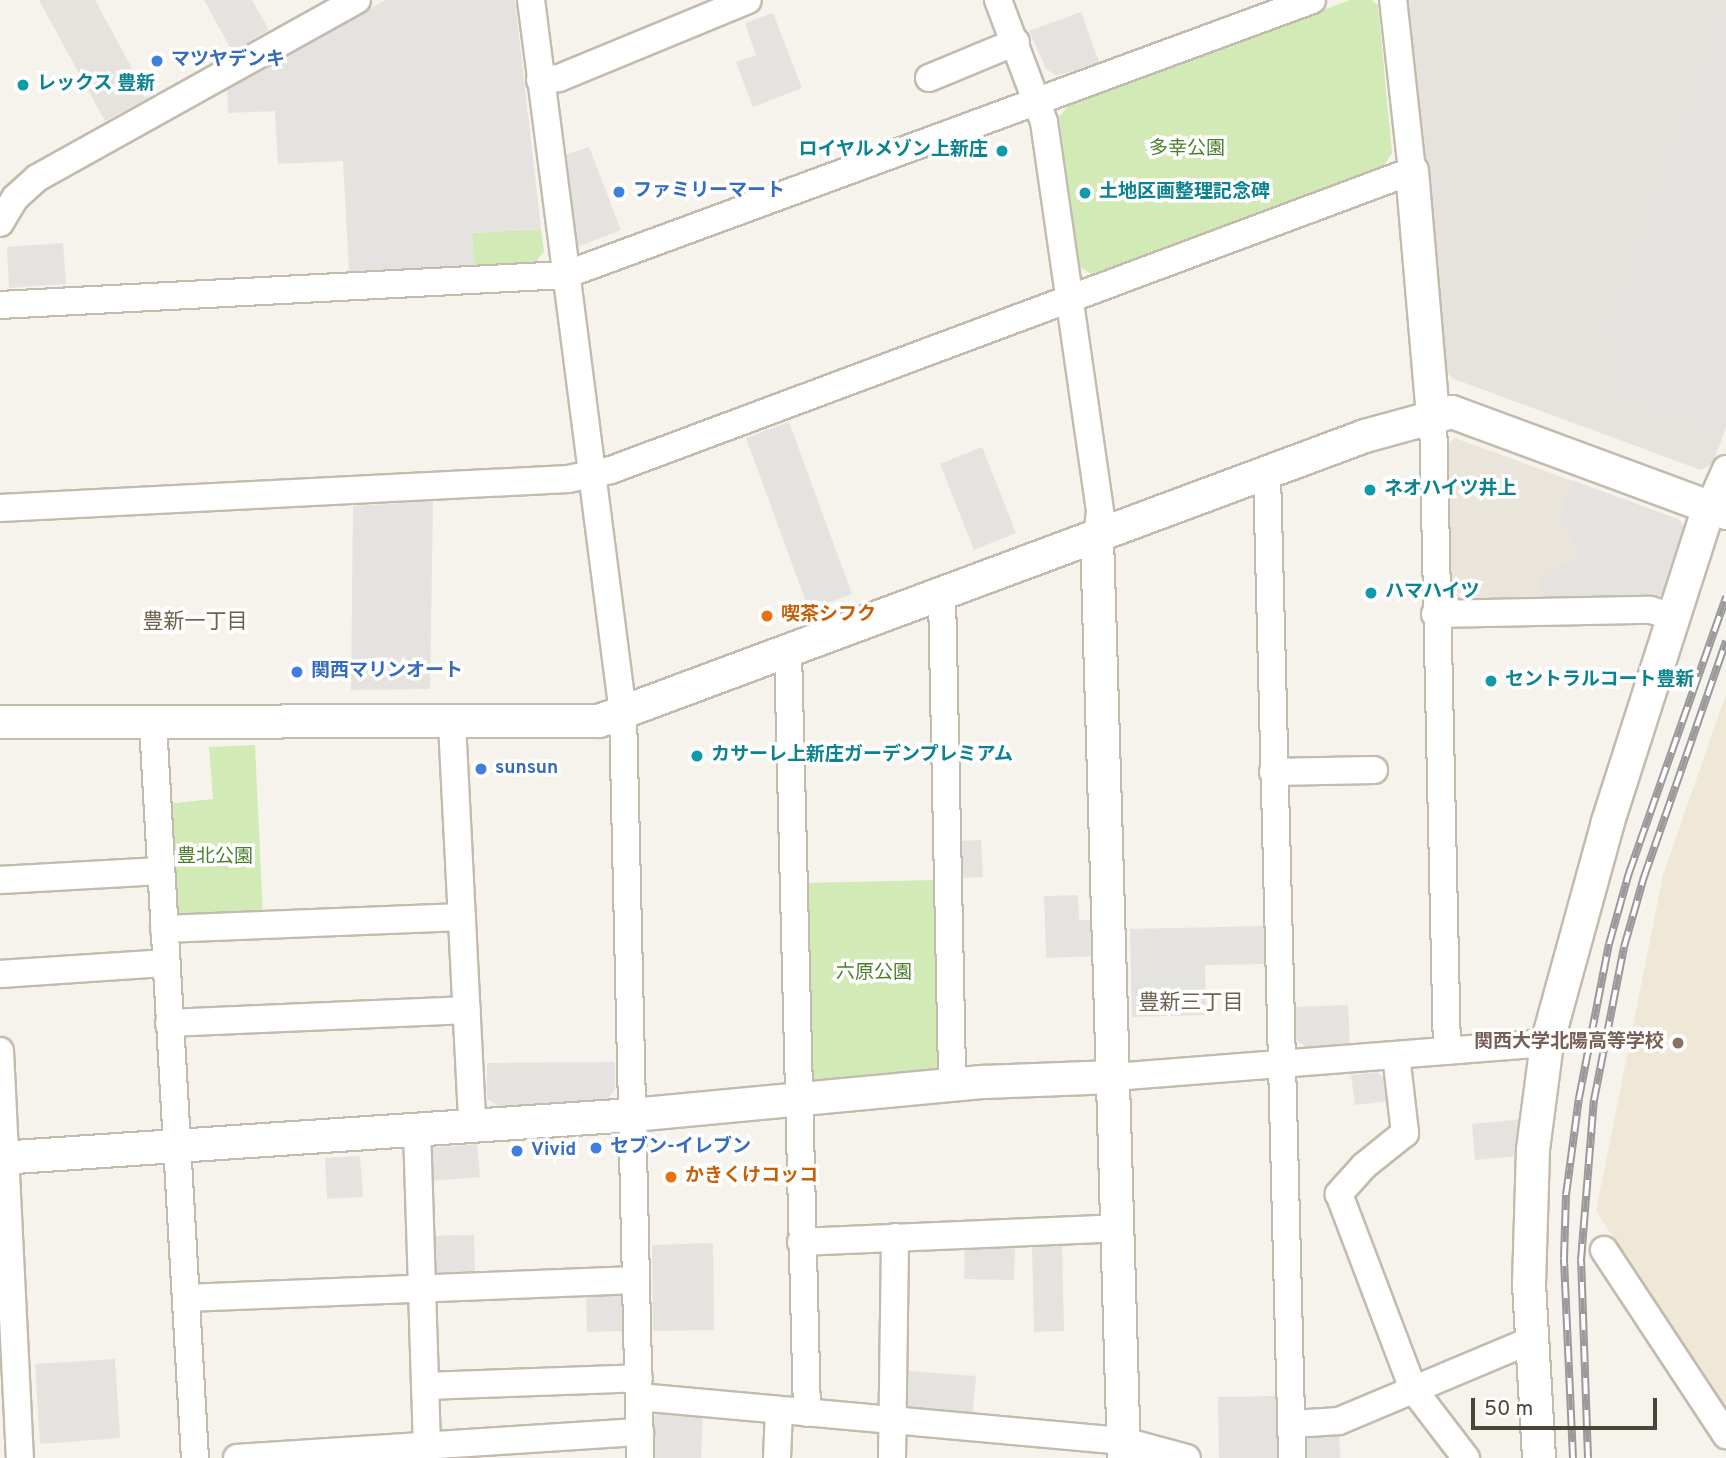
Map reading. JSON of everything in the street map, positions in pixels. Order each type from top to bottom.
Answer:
[{"type":"street","points":[[3,210],[37,178],[357,0]]},
{"type":"street","points":[[237,1458],[428,1446],[640,1445],[623,713],[590,475],[531,0]]},
{"type":"street","points":[[540,80],[559,78],[748,0]]},
{"type":"street","points":[[998,0],[1040,101],[1071,298],[1100,512],[1097,537],[1124,1449]]},
{"type":"street","points":[[0,305],[565,275],[1312,0]]},
{"type":"street","points":[[1392,0],[1412,172],[1433,415],[1435,614],[1447,1051]]},
{"type":"street","points":[[929,78],[1016,42]]},
{"type":"street","points":[[0,508],[590,475],[1412,172]]},
{"type":"street","points":[[0,722],[153,724],[600,721],[1365,436],[1433,415],[1452,412],[1718,512]]},
{"type":"street","points":[[1539,1458],[1529,1342],[1532,1150],[1547,1044],[1608,822],[1672,616],[1718,512],[1726,470]]},
{"type":"street","points":[[1266,474],[1292,1458]]},
{"type":"street","points":[[942,595],[952,1087]]},
{"type":"street","points":[[1435,614],[1650,610],[1672,616]]},
{"type":"street","points":[[788,652],[796,1101],[807,1413]]},
{"type":"street","points":[[452,723],[472,1124]]},
{"type":"street","points":[[153,724],[195,1458]]},
{"type":"street","points":[[1273,772],[1374,770]]},
{"type":"street","points":[[0,880],[160,871]]},
{"type":"street","points":[[164,929],[462,917]]},
{"type":"street","points":[[0,974],[166,963]]},
{"type":"street","points":[[169,1023],[467,1010]]},
{"type":"street","points":[[3,1158],[633,1115],[952,1087],[1547,1044]]},
{"type":"street","points":[[0,1051],[3,1158],[20,1458]]},
{"type":"street","points":[[1396,1055],[1405,1133],[1364,1166],[1339,1194],[1413,1389],[1466,1458]]},
{"type":"street","points":[[417,1129],[428,1446]]},
{"type":"street","points":[[801,1242],[1116,1228]]},
{"type":"street","points":[[892,1458],[895,1422],[895,1237]]},
{"type":"street","points":[[1604,1250],[1726,1435]]},
{"type":"street","points":[[186,1298],[636,1280]]},
{"type":"street","points":[[1292,1424],[1339,1421],[1529,1342]]},
{"type":"street","points":[[425,1385],[639,1388],[779,1411],[895,1422],[1187,1458]]},
{"type":"street","points":[[777,1458],[779,1411]]},
{"type":"shaded area","points":[[39,0],[95,0],[148,98],[105,121]]},
{"type":"shaded area","points":[[204,0],[252,0],[269,30],[232,51]]},
{"type":"shaded area","points":[[386,0],[515,0],[541,229],[472,233],[474,267],[349,273],[343,161],[278,164],[275,111],[228,113],[227,88]]},
{"type":"shaded area","points":[[1407,0],[1726,0],[1726,427],[1713,463],[1701,470],[1454,379],[1442,369]]},
{"type":"shaded area","points":[[1081,12],[1099,62],[1057,76],[1046,69],[1029,31]]},
{"type":"shaded area","points":[[773,13],[802,88],[753,107],[736,62],[756,55],[745,23]]},
{"type":"shaded area","points":[[1726,15],[1726,420],[1722,431],[1617,393],[1634,346],[1609,336]]},
{"type":"shaded area","points":[[589,147],[621,230],[575,248],[562,156]]},
{"type":"shaded area","points":[[63,243],[66,284],[9,288],[7,247]]},
{"type":"shaded area","points":[[789,422],[852,594],[809,610],[746,438]]},
{"type":"shaded area","points":[[1455,438],[1680,520],[1655,599],[1457,603],[1447,594],[1444,448]]},
{"type":"shaded area","points":[[982,447],[1016,533],[974,550],[940,464]]},
{"type":"shaded area","points":[[1572,480],[1680,520],[1687,532],[1668,591],[1655,599],[1548,601],[1537,579],[1579,557],[1559,518]]},
{"type":"shaded area","points":[[433,501],[430,689],[351,690],[353,506]]},
{"type":"shaded area","name":"関西大学北陽高等学校","points":[[1726,694],[1726,1412],[1596,1211],[1663,875]]},
{"type":"shaded area","points":[[981,840],[983,877],[961,878],[959,841]]},
{"type":"shaded area","points":[[1078,895],[1079,920],[1098,920],[1099,956],[1046,958],[1044,896]]},
{"type":"shaded area","points":[[1264,926],[1265,964],[1205,965],[1206,1015],[1132,1017],[1130,929]]},
{"type":"shaded area","points":[[1348,1005],[1350,1048],[1309,1050],[1294,1038],[1293,1007]]},
{"type":"shaded area","points":[[615,1062],[615,1089],[607,1100],[500,1107],[487,1099],[487,1063]]},
{"type":"shaded area","points":[[1377,1072],[1389,1082],[1391,1101],[1355,1105],[1351,1075]]},
{"type":"shaded area","points":[[1524,1119],[1528,1155],[1475,1160],[1472,1124]]},
{"type":"shaded area","points":[[477,1144],[480,1177],[428,1181],[426,1148]]},
{"type":"shaded area","points":[[360,1156],[363,1197],[327,1199],[325,1158]]},
{"type":"shaded area","points":[[474,1235],[475,1280],[440,1281],[431,1274],[430,1236]]},
{"type":"shaded area","points":[[1062,1241],[1064,1331],[1034,1332],[1032,1247],[1038,1242]]},
{"type":"shaded area","points":[[713,1243],[714,1330],[653,1331],[652,1245]]},
{"type":"shaded area","points":[[965,1243],[1015,1244],[1014,1280],[964,1279]]},
{"type":"shaded area","points":[[586,1289],[613,1289],[622,1296],[622,1331],[587,1332]]},
{"type":"shaded area","points":[[115,1359],[120,1438],[40,1444],[35,1364]]},
{"type":"shaded area","points":[[906,1371],[976,1376],[972,1420],[903,1415]]},
{"type":"shaded area","points":[[1276,1396],[1277,1458],[1219,1458],[1218,1397]]},
{"type":"shaded area","points":[[660,1409],[703,1413],[701,1458],[655,1458],[654,1417]]},
{"type":"shaded area","points":[[1339,1430],[1340,1458],[1305,1458],[1304,1431]]},
{"type":"green space","name":"多幸公園","points":[[1350,0],[1371,0],[1378,5],[1392,153],[1384,165],[1093,275],[1080,267],[1059,117],[1069,105]]},
{"type":"green space","points":[[541,229],[544,251],[535,263],[474,267],[472,233]]},
{"type":"green space","name":"豊北公園","points":[[255,745],[263,917],[181,920],[174,912],[167,804],[213,799],[209,747]]},
{"type":"green space","name":"六原公園","points":[[939,880],[945,1066],[935,1077],[821,1086],[808,1076],[803,883]]},
{"type":"railway","points":[[1573,1458],[1564,1258],[1566,1195],[1579,1098],[1609,944],[1629,873],[1726,597]]},
{"type":"railway","points":[[1588,1458],[1581,1260],[1594,1100],[1624,947],[1644,877],[1726,641]]},
{"type":"place","name":"マツヤデンキ","points":[[157,61]]},
{"type":"place","name":"レックス 豊新","points":[[23,85]]},
{"type":"place","name":"ロイヤルメゾン上新庄","points":[[1002,151]]},
{"type":"place","name":"ファミリーマート","points":[[619,192]]},
{"type":"place","name":"土地区画整理記念碑","points":[[1085,193]]},
{"type":"place","name":"ネオハイツ井上","points":[[1370,490]]},
{"type":"place","name":"ハマハイツ","points":[[1371,593]]},
{"type":"place","name":"喫茶シフク","points":[[767,616]]},
{"type":"place","name":"関西マリンオート","points":[[297,672]]},
{"type":"place","name":"セントラルコート豊新","points":[[1491,681]]},
{"type":"place","name":"カサーレ上新庄ガーデンプレミアム","points":[[697,756]]},
{"type":"place","name":"sunsun","points":[[481,769]]},
{"type":"place","name":"関西大学北陽高等学校","points":[[1678,1043]]},
{"type":"place","name":"セブン-イレブン","points":[[596,1148]]},
{"type":"place","name":"Vivid","points":[[517,1151]]},
{"type":"place","name":"かきくけコッコ","points":[[671,1177]]},
{"type":"district","name":"豊新一丁目","points":[[195,623]]},
{"type":"district","name":"豊新三丁目","points":[[1191,1004]]}]
